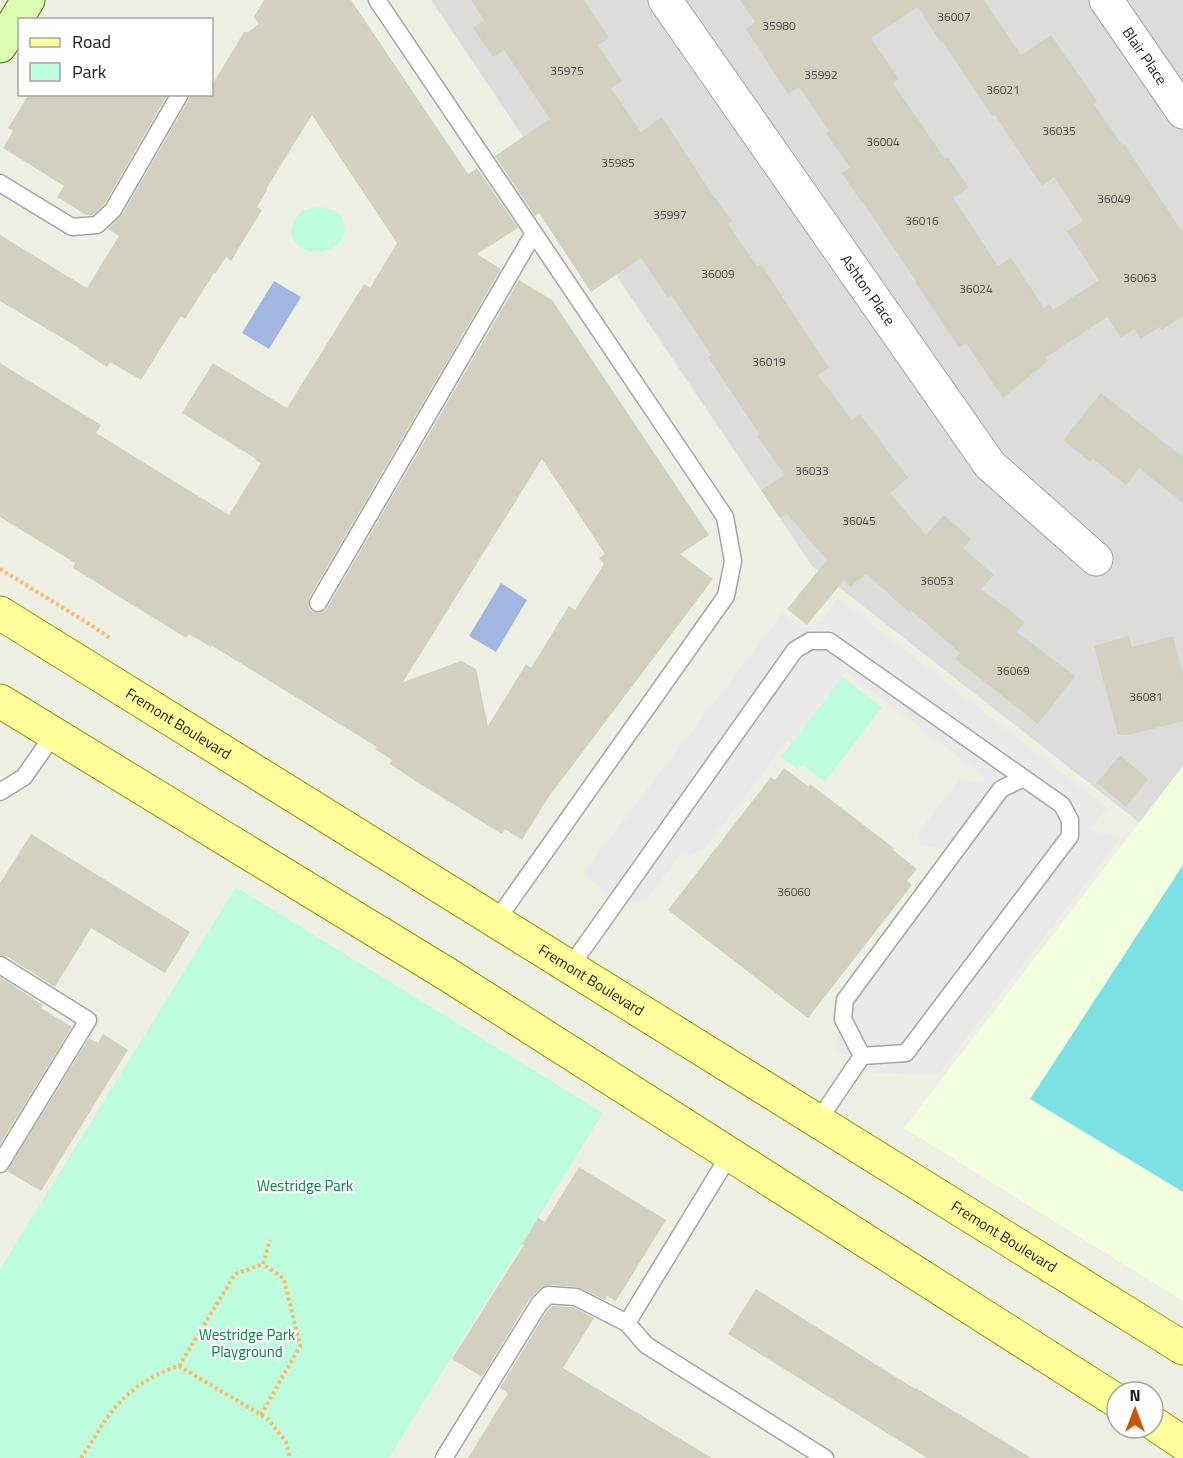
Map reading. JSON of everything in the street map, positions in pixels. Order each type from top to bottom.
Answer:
[{"type":"main road","name":"Fremont Boulevard","points":[[0,613],[1183,1348]]},
{"type":"main road","points":[[0,701],[450,976],[1105,1393]]},
{"type":"main road","points":[[1165,1432],[1183,1443]]},
{"type":"street","points":[[0,46],[28,0]]},
{"type":"street","name":"Ashton Place","points":[[665,0],[990,465],[1096,559]]},
{"type":"street","name":"Blair Place","points":[[1106,0],[1183,112]]},
{"type":"lane","points":[[377,0],[725,518],[733,561],[726,596],[496,921]]},
{"type":"lane","points":[[0,183],[72,227],[97,225],[113,210],[179,96]]},
{"type":"lane","points":[[318,603],[534,233]]},
{"type":"lane","points":[[570,967],[795,650],[810,641],[829,641],[1062,805],[1070,820],[1070,837],[906,1053],[862,1056]]},
{"type":"lane","points":[[0,792],[24,777],[54,734]]},
{"type":"lane","points":[[862,1056],[843,1019],[845,1000],[1001,789],[1024,778]]},
{"type":"lane","points":[[0,964],[88,1020],[0,1164]]},
{"type":"lane","points":[[818,1121],[862,1056]]},
{"type":"lane","points":[[627,1323],[730,1154]]},
{"type":"lane","points":[[444,1458],[539,1304],[548,1295],[576,1297],[627,1323],[646,1345],[825,1458]]},
{"type":"path","points":[[263,1264],[270,1240]]},
{"type":"path","points":[[81,1458],[108,1416],[127,1395],[152,1376],[179,1366],[235,1274],[263,1264]]},
{"type":"path","points":[[261,1415],[300,1346],[284,1279],[263,1264]]},
{"type":"path","points":[[179,1366],[268,1419],[286,1442],[290,1458]]},
{"type":"shaded area","points":[[431,0],[1183,0],[1183,766],[1140,823],[812,566]]},
{"type":"shaded area","points":[[274,281],[301,297],[269,349],[242,333]]},
{"type":"shaded area","points":[[501,583],[527,600],[496,652],[469,636]]},
{"type":"shaded area","points":[[838,598],[1107,808],[1088,830],[1121,837],[938,1075],[874,1073],[838,1050],[834,1002],[946,849],[920,844],[918,833],[960,779],[982,782],[986,778],[846,671],[791,743],[787,741],[704,849],[690,856],[682,851],[648,899],[624,905],[582,874],[783,613],[804,629],[823,620]]},
{"type":"shaded area","points":[[1183,766],[1183,1301],[904,1128]]},
{"type":"shaded area","points":[[1183,865],[1183,1192],[1030,1099]]},
{"type":"green space","points":[[319,207],[338,213],[343,220],[345,231],[341,240],[334,247],[319,252],[308,251],[299,246],[292,237],[293,222],[304,210]]},
{"type":"green space","points":[[842,677],[882,707],[825,782],[802,765],[798,770],[781,757]]},
{"type":"green space","name":"Westridge Park","points":[[236,887],[603,1113],[389,1458],[0,1458],[0,1269]]},
{"type":"building","points":[[264,0],[351,0],[468,174],[477,168],[518,228],[477,254],[501,269],[309,598],[309,609],[319,613],[324,612],[327,608],[519,280],[552,300],[709,535],[680,554],[713,579],[548,798],[522,840],[505,829],[502,834],[417,782],[390,764],[392,760],[375,749],[377,747],[211,645],[211,647],[189,634],[186,638],[73,568],[75,563],[0,517],[0,363],[101,425],[96,433],[229,515],[261,463],[182,413],[213,363],[287,408],[364,284],[370,288],[397,243],[312,115],[266,189],[257,207],[262,210],[231,261],[226,257],[185,319],[181,316],[141,380],[110,362],[107,367],[0,301],[0,235],[87,288],[119,236],[108,229],[122,215],[190,96],[213,96],[213,83],[244,32],[248,32],[259,24],[254,17]],"holes":[[[542,459],[605,554],[599,558],[604,564],[575,610],[569,606],[531,668],[526,664],[488,726],[476,669],[461,661],[403,682]]]},
{"type":"building","points":[[471,0],[584,0],[609,38],[598,45],[622,81],[611,88],[641,132],[662,117],[715,199],[732,221],[728,224],[757,266],[761,264],[829,368],[818,375],[852,420],[860,414],[908,478],[890,493],[926,535],[944,515],[971,539],[963,548],[994,575],[981,589],[1025,622],[1017,632],[1075,676],[1038,724],[955,659],[960,653],[866,574],[850,587],[844,580],[807,625],[787,609],[827,560],[787,514],[780,518],[761,490],[785,475],[757,436],[760,435],[708,357],[711,355],[671,295],[668,298],[641,258],[591,292],[539,213],[535,216],[495,156],[550,119],[504,50],[493,57],[473,28],[484,20]]},
{"type":"building","points":[[740,0],[984,0],[1021,55],[1051,35],[1097,101],[1094,104],[1122,145],[1124,144],[1183,233],[1183,316],[1162,330],[1159,327],[1141,339],[1134,329],[1121,338],[1107,317],[1045,358],[1048,361],[1003,398],[966,343],[959,348],[842,173],[850,168],[826,133],[829,131],[799,87],[788,94],[746,29],[755,22]],"holes":[[[918,7],[941,43],[943,42],[992,116],[995,115],[1042,186],[1054,177],[1083,221],[1067,231],[1099,280],[1053,310],[1049,304],[1044,308],[1011,258],[998,266],[953,198],[969,188],[948,157],[945,159],[893,83],[899,79],[871,38]]]},
{"type":"building","points":[[28,96],[167,96],[105,203],[93,215],[86,215],[57,197],[64,186],[3,148],[13,131],[8,128]]},
{"type":"building","points":[[1101,393],[1183,457],[1183,503],[1139,468],[1126,485],[1093,459],[1090,462],[1063,440]]},
{"type":"building","points":[[1129,636],[1132,647],[1173,636],[1183,674],[1183,721],[1129,735],[1118,735],[1094,646]]},
{"type":"building","points":[[1120,755],[1148,779],[1126,807],[1097,783]]},
{"type":"building","points":[[784,768],[809,787],[810,784],[894,848],[893,850],[917,869],[907,881],[912,885],[808,1018],[668,910],[771,777],[775,780]]},
{"type":"building","points":[[31,834],[190,932],[165,973],[91,928],[55,987],[6,956],[0,955],[0,883]]},
{"type":"building","points":[[0,977],[43,1005],[41,1008],[72,1027],[0,1144]]},
{"type":"building","points":[[103,1034],[128,1050],[41,1191],[7,1171],[89,1038],[98,1043]]},
{"type":"building","points":[[579,1167],[666,1220],[616,1301],[607,1296],[605,1300],[577,1287],[549,1285],[541,1288],[530,1298],[482,1377],[452,1359],[524,1245],[522,1244],[538,1218],[545,1222]]},
{"type":"building","points":[[756,1289],[915,1389],[1031,1458],[927,1458],[728,1334]]},
{"type":"building","points":[[552,1306],[573,1307],[594,1318],[563,1368],[712,1458],[468,1458],[508,1393],[500,1388]]},
{"type":"park label","name":"Westridge Park Playground","points":[[247,1344]]}]
